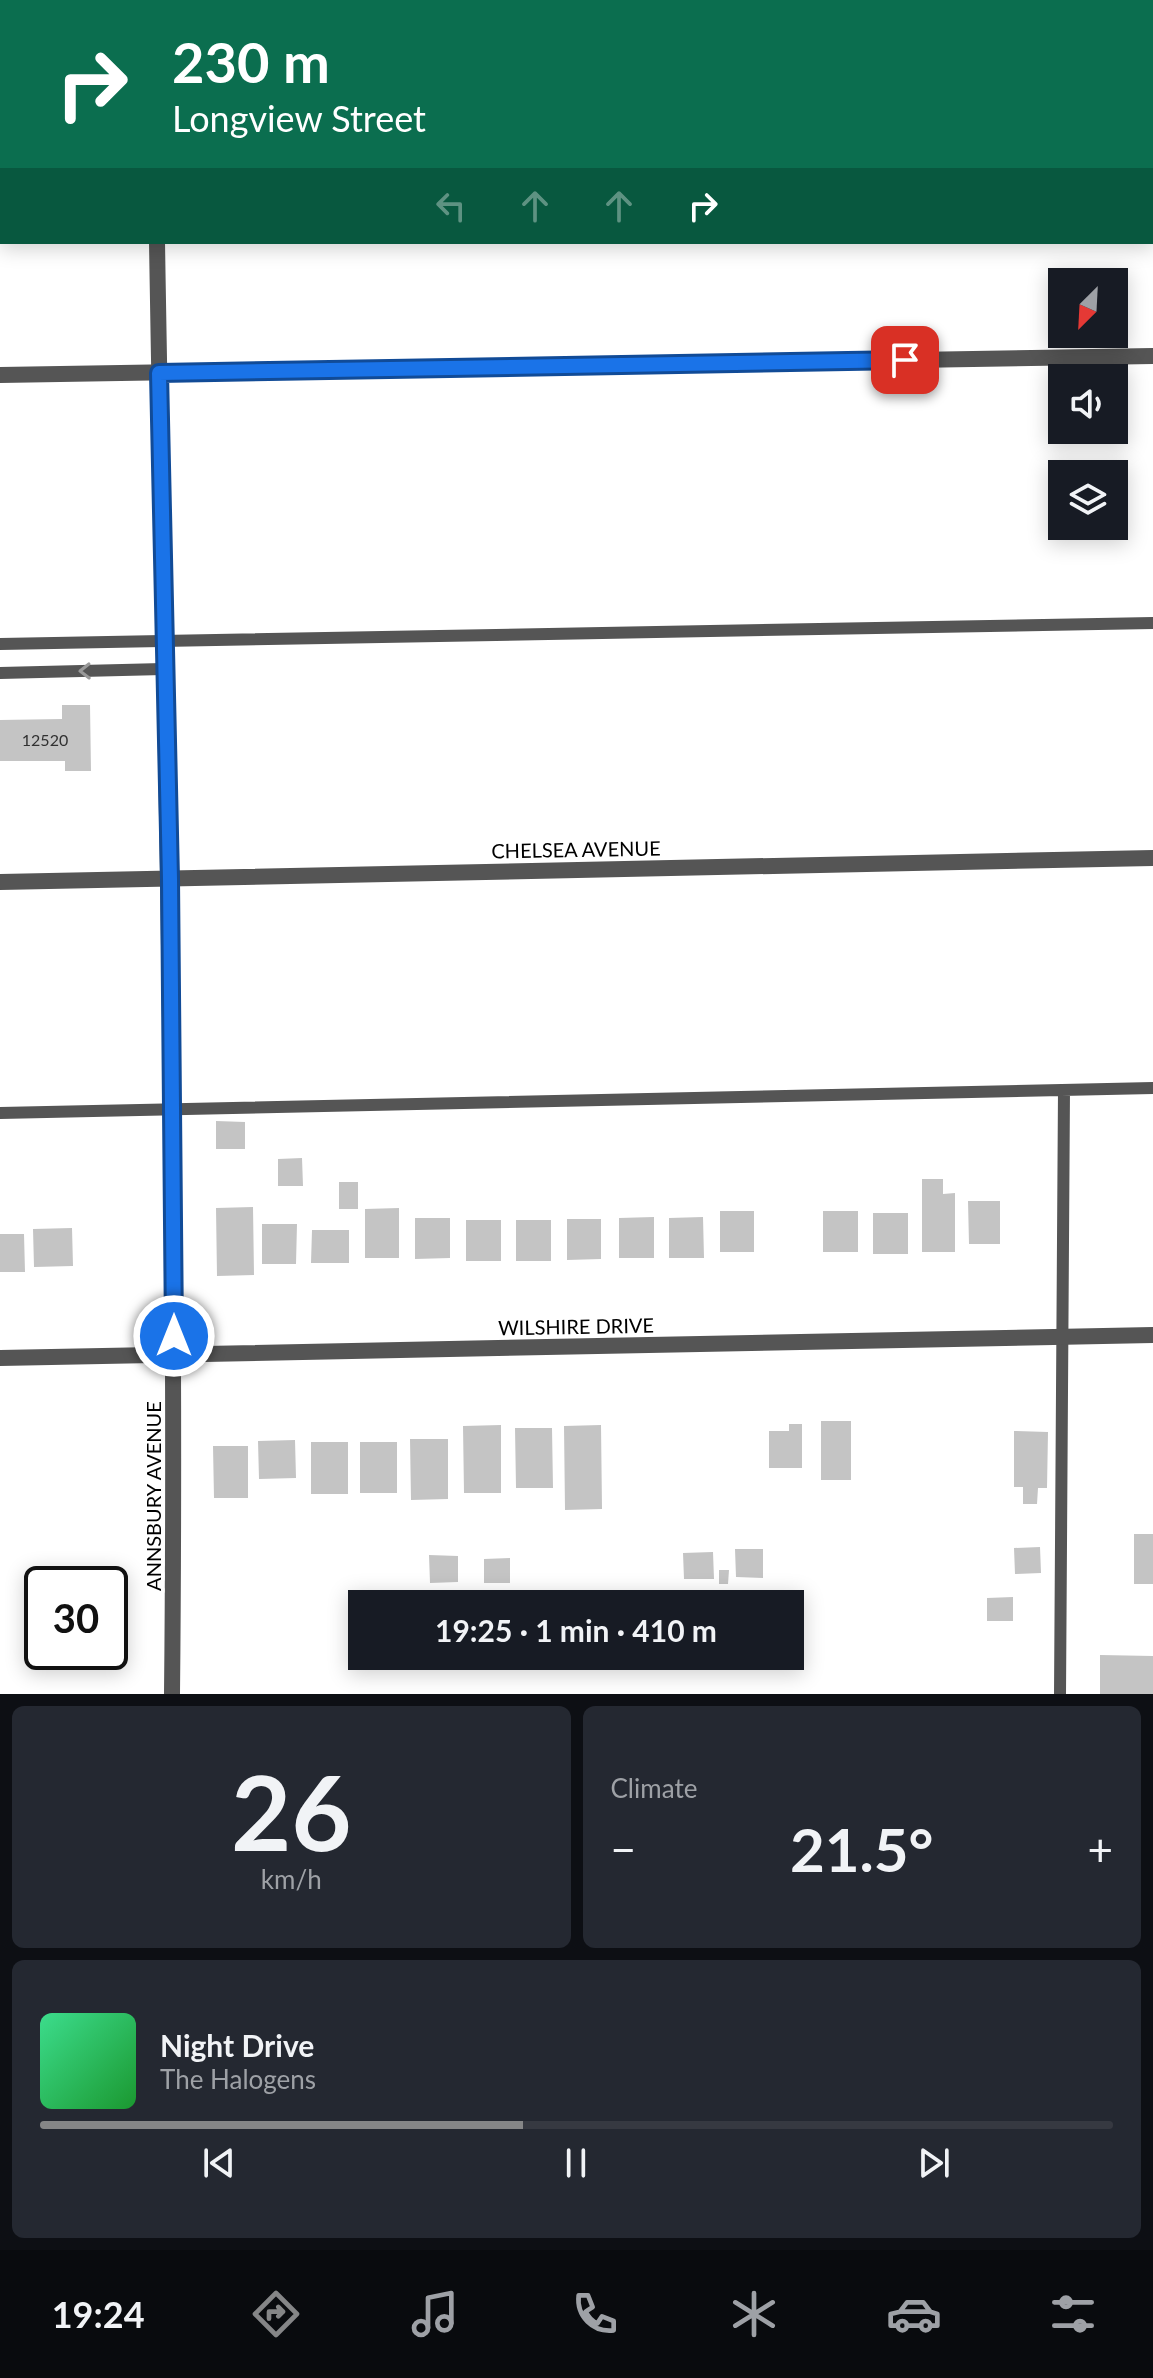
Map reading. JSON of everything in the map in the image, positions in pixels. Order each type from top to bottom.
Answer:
[{"type":"street","name":"ANNSBURY AVENUE","points":[[157,244],[163,669],[170,879],[174,1355],[172,1694]]},
{"type":"street","points":[[0,375],[1153,356]]},
{"type":"street","name":"CHELSEA AVENUE","points":[[0,882],[1153,858]]},
{"type":"street","name":"WILSHIRE DRIVE","points":[[0,1358],[1153,1335]]},
{"type":"lane","points":[[0,644],[1153,623]]},
{"type":"lane","points":[[0,673],[163,669]]},
{"type":"lane","points":[[0,1113],[1153,1088]]},
{"type":"lane","points":[[1060,1694],[1064,1090]]},
{"type":"building","points":[[62,705],[90,705],[91,771],[65,771],[65,761],[0,761],[0,720],[62,719]]},
{"type":"building","points":[[216,1121],[245,1122],[245,1149],[216,1149]]},
{"type":"building","points":[[302,1158],[303,1186],[278,1186],[278,1159]]},
{"type":"building","points":[[922,1179],[943,1179],[943,1194],[955,1193],[955,1252],[922,1252]]},
{"type":"building","points":[[339,1182],[358,1182],[358,1209],[339,1209]]},
{"type":"building","points":[[968,1201],[1000,1201],[1000,1244],[969,1244]]},
{"type":"building","points":[[253,1207],[254,1275],[217,1276],[216,1208]]},
{"type":"building","points":[[399,1208],[399,1258],[365,1258],[365,1209]]},
{"type":"building","points":[[720,1211],[754,1211],[754,1252],[720,1252]]},
{"type":"building","points":[[823,1211],[858,1211],[858,1252],[823,1252]]},
{"type":"building","points":[[873,1213],[908,1213],[908,1254],[873,1254]]},
{"type":"building","points":[[654,1217],[654,1258],[619,1258],[619,1218]]},
{"type":"building","points":[[703,1217],[704,1258],[669,1258],[669,1218]]},
{"type":"building","points":[[415,1218],[450,1218],[450,1258],[415,1259]]},
{"type":"building","points":[[567,1219],[601,1219],[601,1259],[567,1260]]},
{"type":"building","points":[[466,1220],[501,1220],[501,1261],[466,1261]]},
{"type":"building","points":[[516,1220],[551,1220],[551,1261],[516,1261]]},
{"type":"building","points":[[262,1224],[297,1224],[296,1264],[262,1264]]},
{"type":"building","points":[[72,1228],[73,1266],[34,1267],[33,1229]]},
{"type":"building","points":[[312,1230],[349,1230],[349,1263],[311,1263]]},
{"type":"building","points":[[0,1234],[24,1234],[25,1272],[0,1272]]},
{"type":"building","points":[[821,1421],[851,1421],[851,1480],[821,1480]]},
{"type":"building","points":[[789,1424],[802,1424],[802,1468],[769,1468],[769,1431],[789,1431]]},
{"type":"building","points":[[501,1425],[501,1493],[464,1493],[463,1426]]},
{"type":"building","points":[[601,1425],[602,1509],[565,1510],[564,1426]]},
{"type":"building","points":[[515,1428],[552,1428],[553,1488],[516,1488]]},
{"type":"building","points":[[1014,1431],[1048,1432],[1047,1488],[1038,1488],[1037,1504],[1023,1504],[1023,1487],[1014,1487]]},
{"type":"building","points":[[410,1439],[448,1439],[448,1499],[411,1500]]},
{"type":"building","points":[[295,1440],[296,1478],[259,1479],[258,1441]]},
{"type":"building","points":[[311,1442],[348,1442],[348,1494],[311,1494]]},
{"type":"building","points":[[360,1442],[397,1442],[397,1493],[360,1493]]},
{"type":"building","points":[[213,1446],[248,1446],[248,1498],[214,1498]]},
{"type":"building","points":[[1134,1534],[1153,1534],[1153,1584],[1134,1584]]},
{"type":"building","points":[[1040,1547],[1041,1573],[1015,1574],[1014,1548]]},
{"type":"building","points":[[735,1549],[763,1549],[763,1578],[736,1577]]},
{"type":"building","points":[[713,1552],[714,1579],[684,1579],[683,1553]]},
{"type":"building","points":[[429,1555],[458,1556],[458,1582],[430,1583]]},
{"type":"building","points":[[510,1558],[510,1583],[484,1583],[484,1559]]},
{"type":"building","points":[[719,1570],[729,1570],[728,1584],[719,1584]]},
{"type":"building","points":[[1013,1597],[1013,1621],[987,1621],[987,1598]]},
{"type":"building","points":[[1100,1655],[1153,1656],[1153,1694],[1100,1694]]},
{"type":"route","points":[[174,1336],[170,879],[163,669],[159,373],[905,360]]}]
